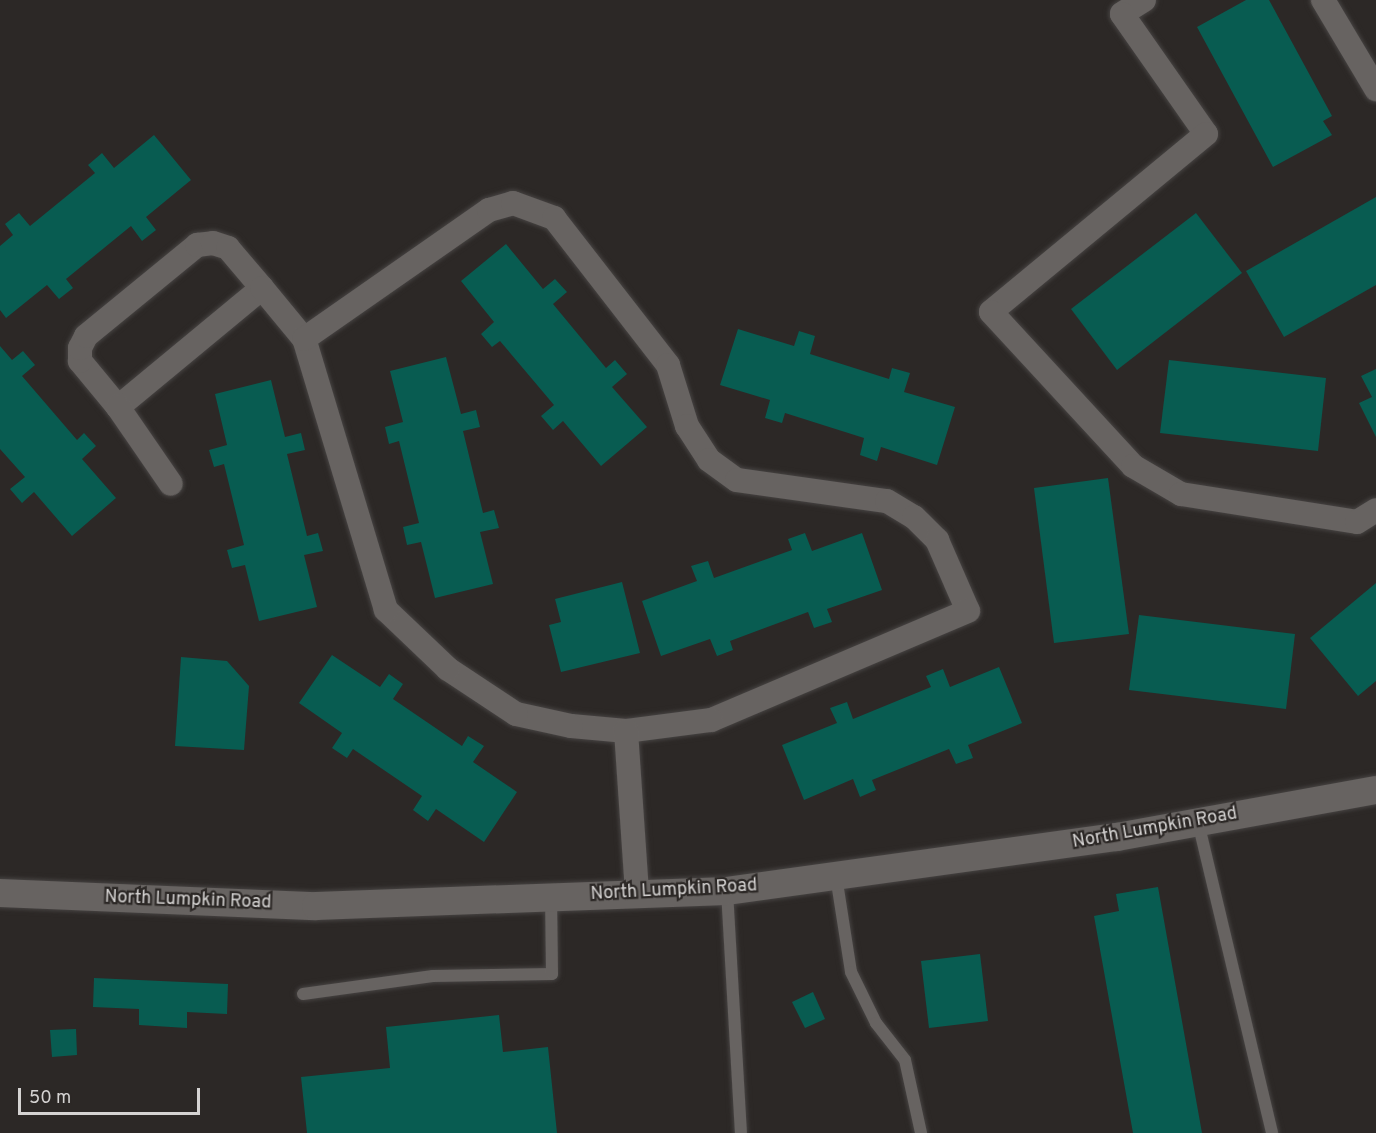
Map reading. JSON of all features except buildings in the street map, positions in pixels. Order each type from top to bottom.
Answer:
[{"type":"street","points":[[1144,0],[1122,14],[1206,134],[991,312],[1133,466],[1181,494],[1356,522],[1376,510]]},
{"type":"street","points":[[1323,0],[1376,89]]},
{"type":"street","points":[[171,484],[118,407],[80,361],[80,348],[86,336],[197,245],[213,243],[228,248],[304,339],[386,610],[448,669],[516,714],[571,726],[626,731],[711,720],[968,611],[937,540],[914,517],[887,501],[736,480],[710,460],[687,426],[668,365],[554,218],[537,209],[513,203],[489,210],[304,339]]},
{"type":"street","points":[[118,407],[262,288]]},
{"type":"street","points":[[626,731],[637,894]]},
{"type":"street","name":"North Lumpkin Road","points":[[0,893],[316,906],[727,891],[1198,822],[1376,790]]},
{"type":"lane","points":[[1198,822],[1272,1133]]},
{"type":"lane","points":[[836,876],[851,972],[876,1023],[905,1060],[921,1133]]},
{"type":"lane","points":[[727,891],[741,1133]]},
{"type":"lane","points":[[303,994],[433,976],[552,974],[551,897]]}]
